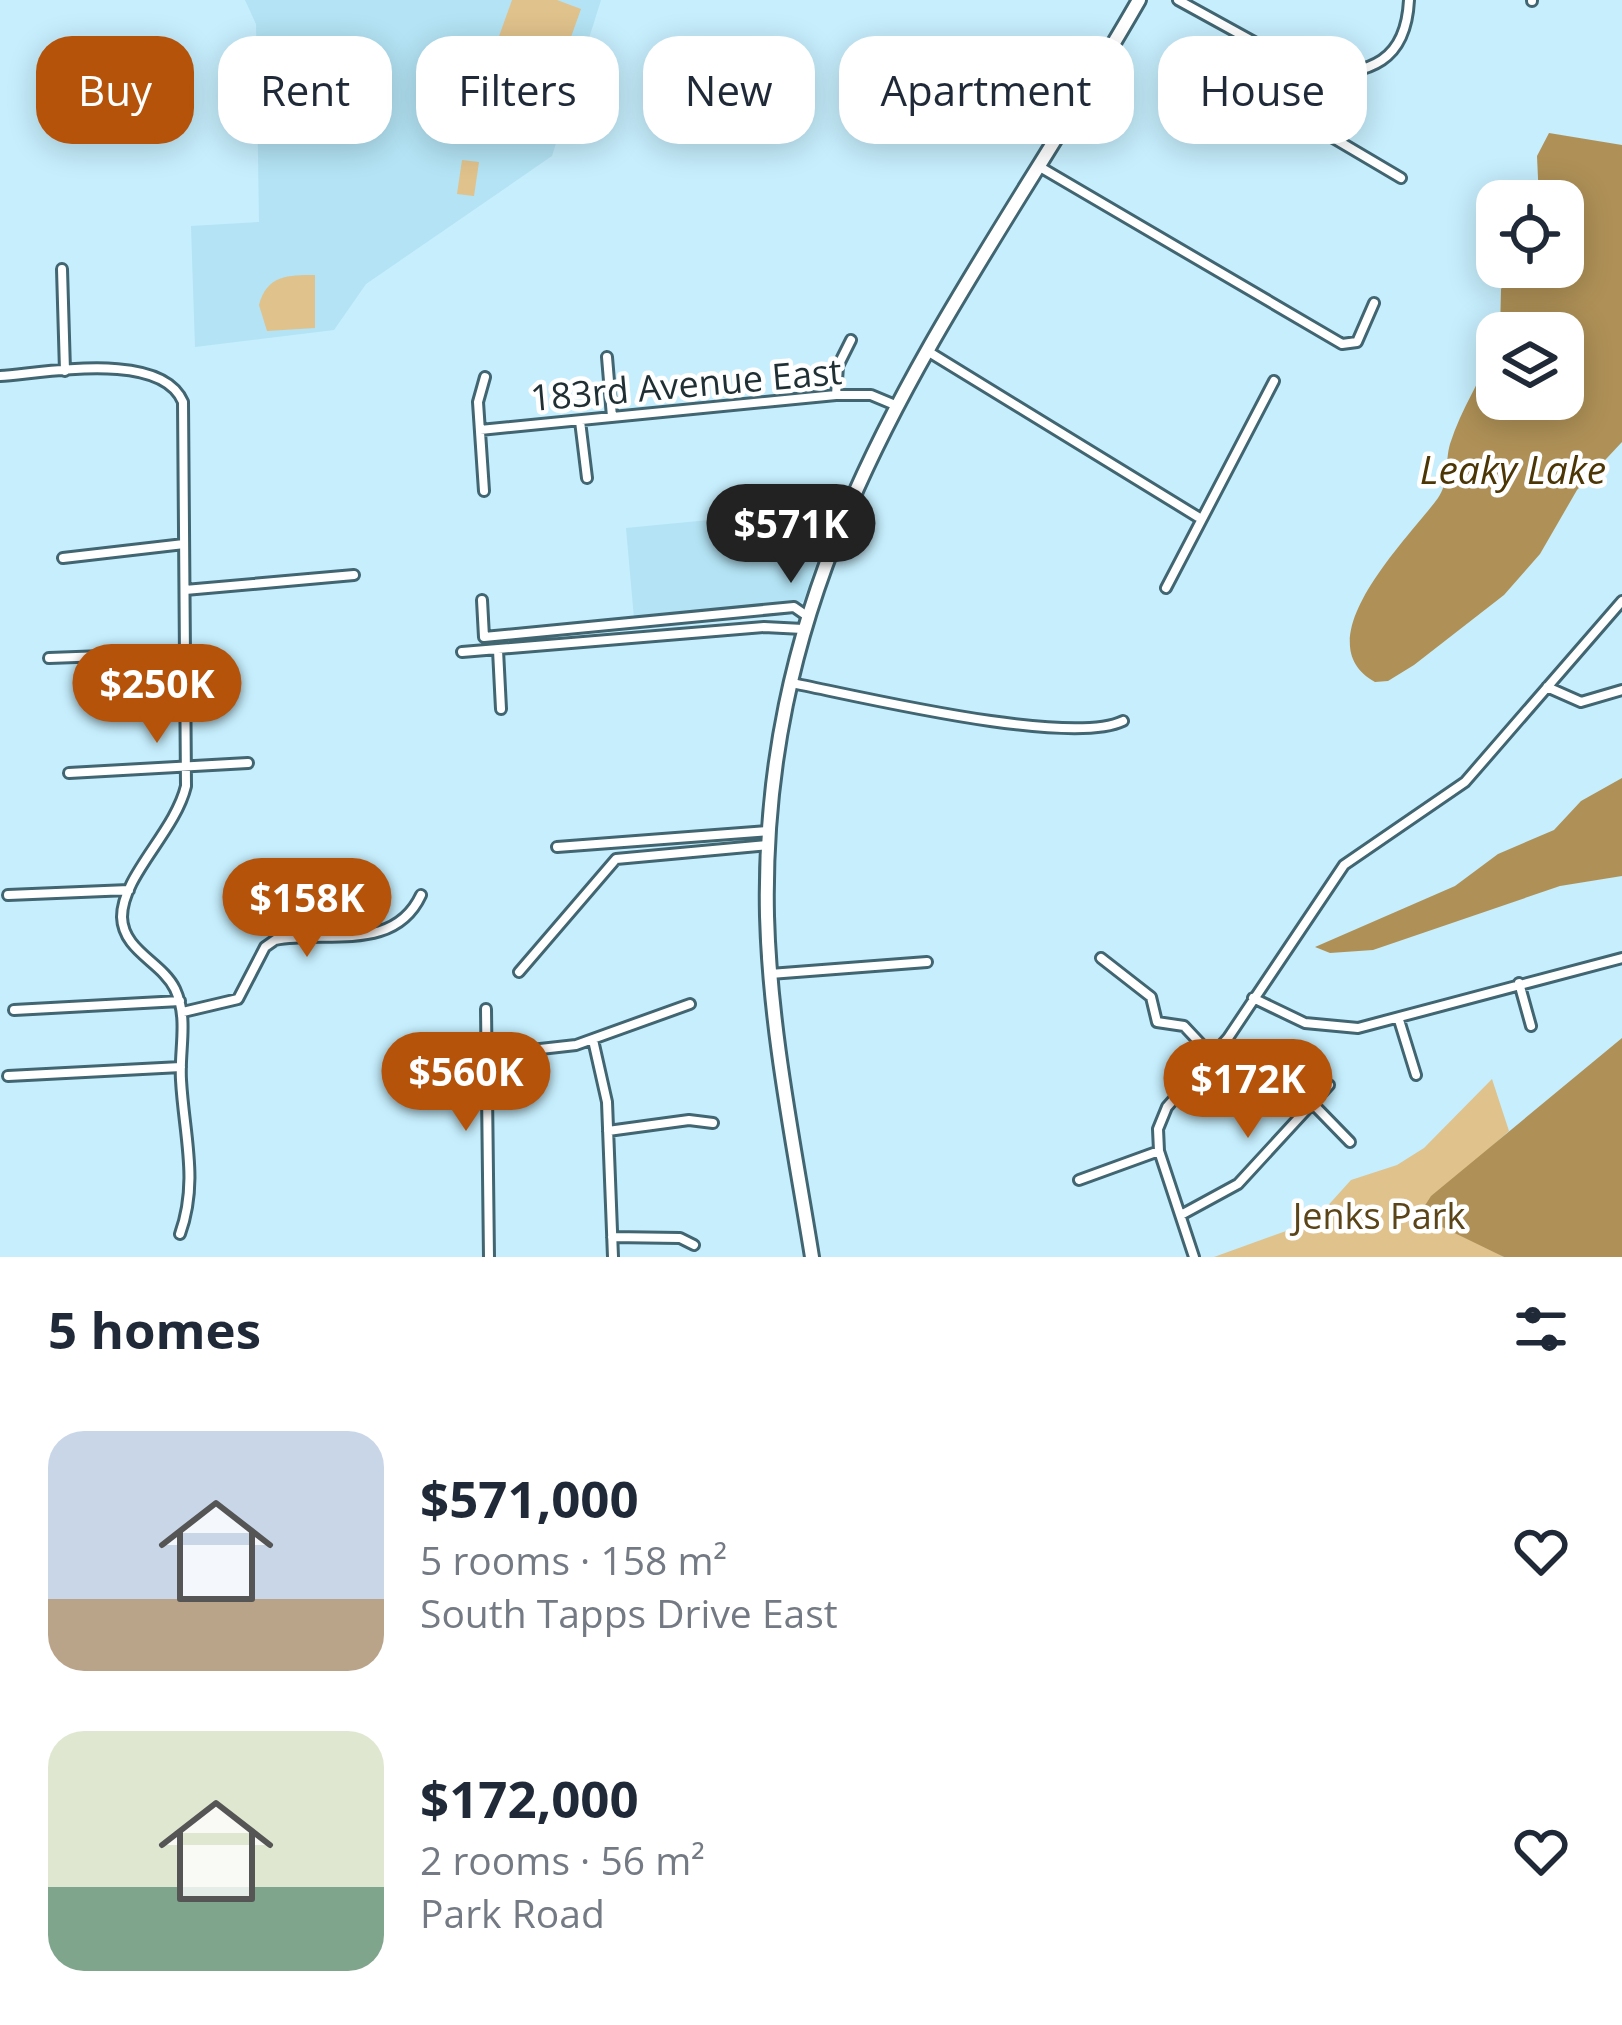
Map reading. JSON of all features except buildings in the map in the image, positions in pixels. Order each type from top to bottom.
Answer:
[{"type":"street","points":[[1116,36],[1139,0]]},
{"type":"street","points":[[1178,0],[1241,36]]},
{"type":"street","points":[[1367,67],[1407,35],[1409,0]]},
{"type":"street","points":[[812,1257],[770,974],[769,838],[790,683],[805,622],[846,505],[895,405],[1051,144]]},
{"type":"street","points":[[1343,144],[1401,178]]},
{"type":"street","points":[[1038,166],[1342,344],[1357,342],[1374,303]]},
{"type":"street","points":[[62,268],[64,371]]},
{"type":"street","points":[[836,395],[838,366],[851,340]]},
{"type":"street","points":[[927,351],[1198,517]]},
{"type":"street","points":[[607,357],[612,417]]},
{"type":"street","points":[[0,376],[137,372],[177,391],[186,416],[187,766],[174,820],[129,890],[122,917],[128,938],[170,981],[183,1012],[181,1066],[192,1188],[180,1234]]},
{"type":"street","points":[[484,491],[478,402],[485,377]]},
{"type":"street","points":[[1166,588],[1198,517],[1274,381]]},
{"type":"street","name":"183rd Avenue East","points":[[480,430],[836,395],[871,395],[895,405]]},
{"type":"street","points":[[580,421],[587,478]]},
{"type":"street","points":[[63,558],[184,544]]},
{"type":"street","points":[[185,587],[353,575],[185,587]]},
{"type":"street","points":[[482,599],[484,638],[794,607],[805,622]]},
{"type":"street","points":[[1194,1257],[1159,1151],[1162,1114],[1213,1057],[1345,865],[1466,782],[1622,601]]},
{"type":"street","points":[[462,652],[805,622]]},
{"type":"street","points":[[498,650],[501,710]]},
{"type":"street","points":[[49,658],[186,653]]},
{"type":"street","points":[[790,683],[1014,725],[1085,728],[1123,721]]},
{"type":"street","points":[[1547,687],[1581,702],[1622,690]]},
{"type":"street","points":[[69,773],[248,763]]},
{"type":"street","points":[[556,847],[769,838]]},
{"type":"street","points":[[519,972],[616,859],[769,838]]},
{"type":"street","points":[[8,895],[129,890]]},
{"type":"street","points":[[183,1012],[238,999],[266,947],[275,940],[382,933],[400,925],[421,896]]},
{"type":"street","points":[[1101,958],[1151,997],[1157,1022],[1184,1026],[1213,1057]]},
{"type":"street","points":[[1253,998],[1319,1026],[1358,1028],[1622,958]]},
{"type":"street","points":[[770,974],[927,962]]},
{"type":"street","points":[[1519,983],[1531,1027]]},
{"type":"street","points":[[14,1010],[179,1001]]},
{"type":"street","points":[[487,1055],[542,1052],[592,1040],[690,1004]]},
{"type":"street","points":[[486,1009],[489,1257]]},
{"type":"street","points":[[1399,1020],[1416,1075]]},
{"type":"street","points":[[592,1040],[608,1131],[613,1257]]},
{"type":"street","points":[[8,1076],[181,1066]]},
{"type":"street","points":[[1181,1215],[1238,1184],[1329,1085]]},
{"type":"street","points":[[1313,1104],[1350,1142]]},
{"type":"street","points":[[608,1131],[688,1120],[713,1123]]},
{"type":"street","points":[[1079,1180],[1159,1151]]},
{"type":"street","points":[[612,1237],[680,1238],[694,1245]]},
{"type":"shaded area","points":[[245,0],[601,0],[590,36],[416,36],[416,144],[556,144],[552,156],[366,284],[334,330],[195,347],[191,226],[259,222],[258,144],[392,144],[392,36],[256,36]]},
{"type":"shaded area","points":[[835,508],[803,602],[634,618],[626,528]]},
{"type":"green space","points":[[512,0],[557,0],[581,9],[571,36],[499,36]]},
{"type":"green space","points":[[462,160],[479,162],[474,196],[457,194]]},
{"type":"green space","points":[[315,275],[315,328],[267,331],[259,305],[267,288],[288,277]]},
{"type":"green space","name":"Jenks Park","points":[[1492,1079],[1509,1131],[1424,1207],[1504,1257],[1214,1257],[1314,1221],[1351,1180],[1397,1165],[1424,1148]]},
{"type":"water","name":"Leaky Lake","points":[[1549,133],[1622,145],[1622,442],[1577,490],[1540,554],[1504,595],[1414,665],[1388,681],[1375,682],[1356,664],[1350,642],[1355,617],[1386,563],[1438,498],[1448,451],[1476,386],[1476,420],[1584,420],[1584,312],[1500,312],[1502,288],[1584,288],[1584,180],[1538,180],[1537,156]]},
{"type":"water","points":[[1622,778],[1622,876],[1560,886],[1373,950],[1330,953],[1315,947],[1455,886],[1498,854],[1554,830],[1581,801]]},
{"type":"water","points":[[1622,1038],[1622,1257],[1504,1257],[1436,1224],[1424,1207],[1431,1196]]}]
